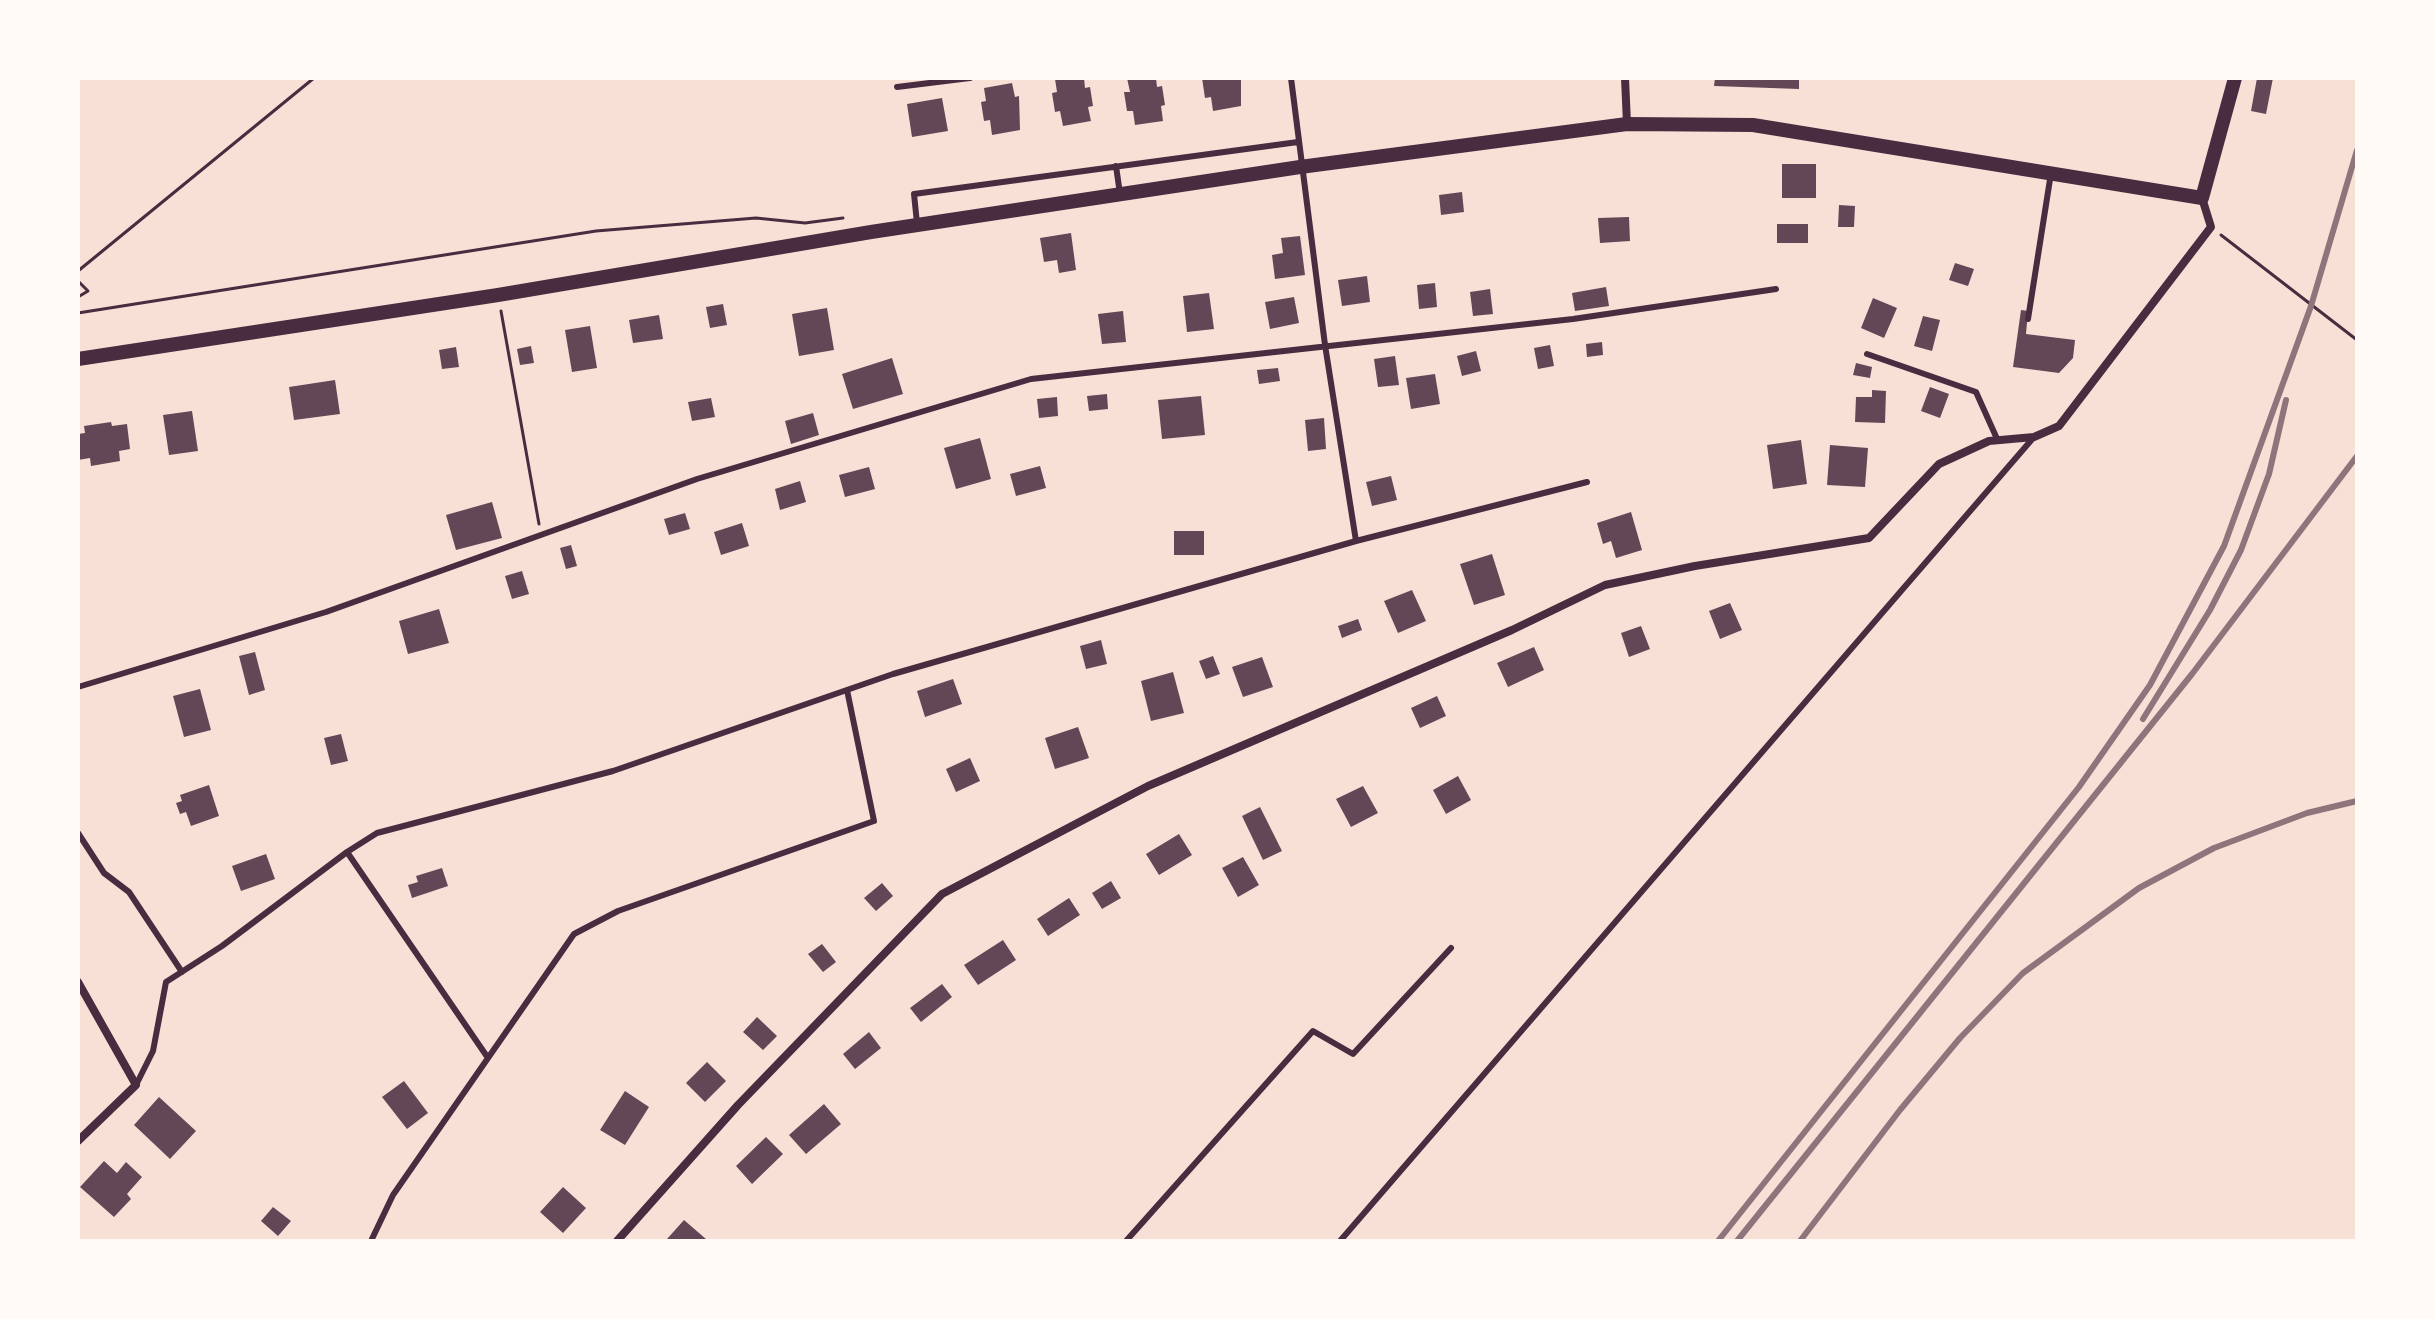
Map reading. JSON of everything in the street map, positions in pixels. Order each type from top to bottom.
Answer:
[{"type":"street","points":[[1625,78],[1627,124]]},
{"type":"street","points":[[617,1241],[738,1105],[942,894],[1148,786],[1512,630],[1605,585],[1869,538],[1939,464],[1998,441],[2034,437],[2059,426],[2211,227],[2202,198],[2235,78]]},
{"type":"street","points":[[78,359],[1300,167],[1627,124],[1753,125],[2202,198]]},
{"type":"street","points":[[78,982],[136,1085],[78,1141]]},
{"type":"lane","points":[[897,87],[970,78]]},
{"type":"lane","points":[[1291,78],[1300,167],[1356,541]]},
{"type":"lane","points":[[918,225],[914,194],[1298,142]]},
{"type":"lane","points":[[1116,166],[1120,195]]},
{"type":"lane","points":[[2028,319],[2052,172]]},
{"type":"lane","points":[[78,687],[326,612],[697,479],[1031,379],[1573,319],[1776,289]]},
{"type":"lane","points":[[1867,354],[1976,392],[1998,441]]},
{"type":"lane","points":[[1340,1241],[2034,437]]},
{"type":"lane","points":[[136,1085],[153,1051],[166,982],[222,946],[377,833],[613,771],[847,690],[1356,541],[1587,482]]},
{"type":"lane","points":[[371,1241],[393,1195],[574,934],[618,911],[874,821],[847,690]]},
{"type":"lane","points":[[78,833],[104,873],[129,892],[182,972]]},
{"type":"lane","points":[[347,852],[488,1058]]},
{"type":"lane","points":[[1126,1241],[1313,1031],[1353,1054],[1451,948]]},
{"type":"path","points":[[78,271],[314,78]]},
{"type":"path","points":[[78,313],[596,231],[756,218],[805,223],[852,217]]},
{"type":"path","points":[[2211,227],[2357,340]]},
{"type":"path","points":[[78,281],[88,291],[78,297]]},
{"type":"path","points":[[498,295],[541,534]]},
{"type":"building","points":[[1084,78],[1085,88],[1090,87],[1093,106],[1088,107],[1091,121],[1063,126],[1060,111],[1055,112],[1052,93],[1057,92],[1055,79]]},
{"type":"building","points":[[1127,78],[1156,78],[1157,87],[1162,86],[1165,105],[1161,106],[1163,121],[1135,125],[1133,111],[1127,111],[1124,92],[1130,92]]},
{"type":"building","points":[[1202,78],[1241,78],[1241,106],[1213,111],[1211,97],[1205,98]]},
{"type":"building","points":[[1715,78],[1799,78],[1799,89],[1714,86]]},
{"type":"building","points":[[2257,78],[2273,78],[2266,114],[2251,111]]},
{"type":"building","points":[[1012,83],[1015,97],[1019,96],[1020,130],[992,135],[990,120],[984,121],[981,102],[986,101],[984,88]]},
{"type":"building","points":[[942,98],[948,131],[912,137],[907,104]]},
{"type":"building","points":[[1782,164],[1816,164],[1816,198],[1782,198]]},
{"type":"building","points":[[1462,192],[1464,212],[1441,215],[1439,195]]},
{"type":"building","points":[[1839,205],[1855,206],[1854,227],[1838,227]]},
{"type":"building","points":[[1629,217],[1630,241],[1600,243],[1598,218]]},
{"type":"building","points":[[1777,224],[1808,224],[1808,243],[1777,243]]},
{"type":"building","points":[[1071,233],[1076,270],[1059,273],[1057,260],[1044,262],[1040,238]]},
{"type":"building","points":[[1300,236],[1305,275],[1275,279],[1272,255],[1283,253],[1281,238]]},
{"type":"building","points":[[1955,263],[1974,269],[1968,286],[1949,280]]},
{"type":"building","points":[[1367,276],[1370,302],[1342,306],[1338,280]]},
{"type":"building","points":[[1435,283],[1437,307],[1419,309],[1417,285]]},
{"type":"building","points":[[1606,287],[1609,306],[1575,311],[1572,293]]},
{"type":"building","points":[[1490,289],[1493,314],[1473,316],[1470,292]]},
{"type":"building","points":[[1209,293],[1214,329],[1187,332],[1183,296]]},
{"type":"building","points":[[1294,297],[1299,323],[1270,329],[1265,302]]},
{"type":"building","points":[[1873,298],[1897,308],[1884,338],[1861,328]]},
{"type":"building","points":[[723,304],[727,325],[710,328],[706,307]]},
{"type":"building","points":[[827,308],[834,350],[799,356],[792,314]]},
{"type":"building","points":[[2021,310],[2028,311],[2026,334],[2075,340],[2073,358],[2059,373],[2013,367]]},
{"type":"building","points":[[1123,311],[1126,342],[1102,344],[1098,314]]},
{"type":"building","points":[[659,315],[663,339],[633,343],[629,320]]},
{"type":"building","points":[[1923,316],[1940,320],[1932,351],[1914,346]]},
{"type":"building","points":[[590,326],[597,368],[572,372],[565,330]]},
{"type":"building","points":[[1602,342],[1603,355],[1587,357],[1586,344]]},
{"type":"building","points":[[1550,345],[1554,366],[1538,369],[1534,348]]},
{"type":"building","points":[[531,346],[534,363],[520,365],[517,349]]},
{"type":"building","points":[[456,347],[459,367],[442,369],[439,350]]},
{"type":"building","points":[[1476,351],[1481,371],[1462,376],[1457,356]]},
{"type":"building","points":[[1395,356],[1399,385],[1378,387],[1374,359]]},
{"type":"building","points":[[892,358],[903,394],[853,409],[842,374]]},
{"type":"building","points":[[1856,363],[1872,367],[1870,378],[1853,375]]},
{"type":"building","points":[[1278,368],[1280,381],[1259,384],[1257,370]]},
{"type":"building","points":[[1435,374],[1440,404],[1411,409],[1406,378]]},
{"type":"building","points":[[335,380],[340,414],[294,420],[289,387]]},
{"type":"building","points":[[1930,387],[1949,394],[1940,418],[1921,411]]},
{"type":"building","points":[[1872,390],[1886,391],[1885,423],[1855,422],[1856,397],[1872,397]]},
{"type":"building","points":[[1107,394],[1108,409],[1089,411],[1087,396]]},
{"type":"building","points":[[1201,396],[1205,435],[1162,439],[1158,400]]},
{"type":"building","points":[[1057,397],[1058,416],[1039,418],[1037,399]]},
{"type":"building","points":[[711,398],[715,417],[692,421],[688,402]]},
{"type":"building","points":[[192,411],[198,451],[169,455],[163,415]]},
{"type":"building","points":[[813,413],[819,435],[791,444],[785,421]]},
{"type":"building","points":[[1324,418],[1326,449],[1308,451],[1305,420]]},
{"type":"building","points":[[111,422],[112,426],[127,424],[130,449],[119,451],[120,461],[91,466],[90,458],[78,460],[78,434],[85,433],[84,426]]},
{"type":"building","points":[[980,438],[991,479],[956,489],[944,448]]},
{"type":"building","points":[[1801,440],[1807,484],[1773,489],[1767,445]]},
{"type":"building","points":[[1830,445],[1868,448],[1865,487],[1827,485]]},
{"type":"building","points":[[1040,466],[1046,488],[1016,496],[1010,474]]},
{"type":"building","points":[[869,467],[875,489],[845,497],[839,475]]},
{"type":"building","points":[[1391,476],[1397,500],[1372,506],[1366,482]]},
{"type":"building","points":[[800,481],[806,502],[780,510],[775,489]]},
{"type":"building","points":[[492,502],[502,538],[456,550],[446,515]]},
{"type":"building","points":[[1631,512],[1642,550],[1616,558],[1611,541],[1603,544],[1597,523]]},
{"type":"building","points":[[685,513],[690,529],[669,535],[664,519]]},
{"type":"building","points":[[742,523],[749,546],[721,555],[714,532]]},
{"type":"building","points":[[1174,531],[1204,531],[1204,555],[1174,555]]},
{"type":"building","points":[[571,545],[577,566],[566,569],[560,548]]},
{"type":"building","points":[[1492,554],[1505,595],[1474,605],[1460,564]]},
{"type":"building","points":[[522,571],[529,594],[512,599],[505,576]]},
{"type":"building","points":[[1412,590],[1426,621],[1398,633],[1384,601]]},
{"type":"building","points":[[1730,603],[1742,630],[1720,639],[1709,611]]},
{"type":"building","points":[[439,609],[449,643],[408,654],[399,621]]},
{"type":"building","points":[[1358,619],[1362,630],[1342,638],[1338,626]]},
{"type":"building","points":[[1641,626],[1650,649],[1629,657],[1621,633]]},
{"type":"building","points":[[1101,640],[1107,664],[1086,669],[1080,646]]},
{"type":"building","points":[[1534,647],[1544,670],[1508,687],[1497,663]]},
{"type":"building","points":[[255,652],[265,690],[249,695],[239,656]]},
{"type":"building","points":[[1213,656],[1220,674],[1206,679],[1199,661]]},
{"type":"building","points":[[1262,657],[1273,687],[1243,697],[1232,667]]},
{"type":"building","points":[[1173,672],[1184,713],[1151,721],[1141,681]]},
{"type":"building","points":[[953,679],[962,704],[925,717],[917,691]]},
{"type":"building","points":[[200,689],[211,730],[184,737],[173,696]]},
{"type":"building","points":[[1437,696],[1446,716],[1420,728],[1411,708]]},
{"type":"building","points":[[1078,727],[1089,758],[1055,769],[1045,738]]},
{"type":"building","points":[[341,734],[348,761],[331,765],[324,738]]},
{"type":"building","points":[[970,758],[980,781],[956,792],[946,769]]},
{"type":"building","points":[[1458,776],[1471,800],[1446,814],[1433,790]]},
{"type":"building","points":[[209,785],[219,816],[191,826],[186,812],[180,814],[176,803],[182,801],[180,795]]},
{"type":"building","points":[[1363,786],[1378,813],[1351,827],[1336,799]]},
{"type":"building","points":[[1260,807],[1282,851],[1263,860],[1242,816]]},
{"type":"building","points":[[1179,834],[1192,855],[1159,875],[1146,854]]},
{"type":"building","points":[[266,854],[275,879],[241,891],[232,866]]},
{"type":"building","points":[[1243,857],[1259,885],[1238,897],[1222,868]]},
{"type":"building","points":[[442,868],[448,886],[412,898],[408,885],[418,882],[416,876]]},
{"type":"building","points":[[1111,881],[1121,898],[1102,909],[1092,893]]},
{"type":"building","points":[[882,883],[893,896],[876,911],[864,898]]},
{"type":"building","points":[[1069,898],[1080,915],[1048,936],[1037,919]]},
{"type":"building","points":[[1003,940],[1016,960],[978,985],[964,965]]},
{"type":"building","points":[[822,944],[836,962],[823,972],[808,954]]},
{"type":"building","points":[[942,984],[952,997],[921,1022],[910,1008]]},
{"type":"building","points":[[757,1017],[777,1036],[763,1050],[743,1032]]},
{"type":"building","points":[[869,1032],[881,1048],[855,1069],[843,1054]]},
{"type":"building","points":[[707,1062],[726,1081],[705,1102],[686,1083]]},
{"type":"building","points":[[404,1081],[428,1113],[407,1129],[382,1097]]},
{"type":"building","points":[[625,1091],[649,1107],[625,1145],[600,1130]]},
{"type":"building","points":[[159,1097],[196,1131],[170,1159],[134,1125]]},
{"type":"building","points":[[824,1104],[841,1124],[806,1154],[789,1135]]},
{"type":"building","points":[[766,1137],[783,1154],[752,1184],[736,1166]]},
{"type":"building","points":[[104,1161],[117,1173],[126,1162],[142,1177],[127,1194],[131,1199],[114,1217],[80,1187]]},
{"type":"building","points":[[563,1187],[586,1208],[563,1233],[540,1212]]},
{"type":"building","points":[[273,1207],[291,1221],[278,1236],[261,1221]]},
{"type":"building","points":[[684,1220],[706,1239],[667,1239]]},
{"type":"railway","points":[[1718,1241],[2079,787],[2150,685],[2224,546],[2311,306],[2357,150]]},
{"type":"railway","points":[[2143,719],[2210,610],[2241,550],[2269,474],[2286,400]]},
{"type":"railway","points":[[1737,1241],[2192,674],[2357,456]]},
{"type":"railway","points":[[1800,1241],[1900,1110],[1960,1038],[2023,973],[2139,888],[2214,848],[2307,813],[2357,801]]}]
